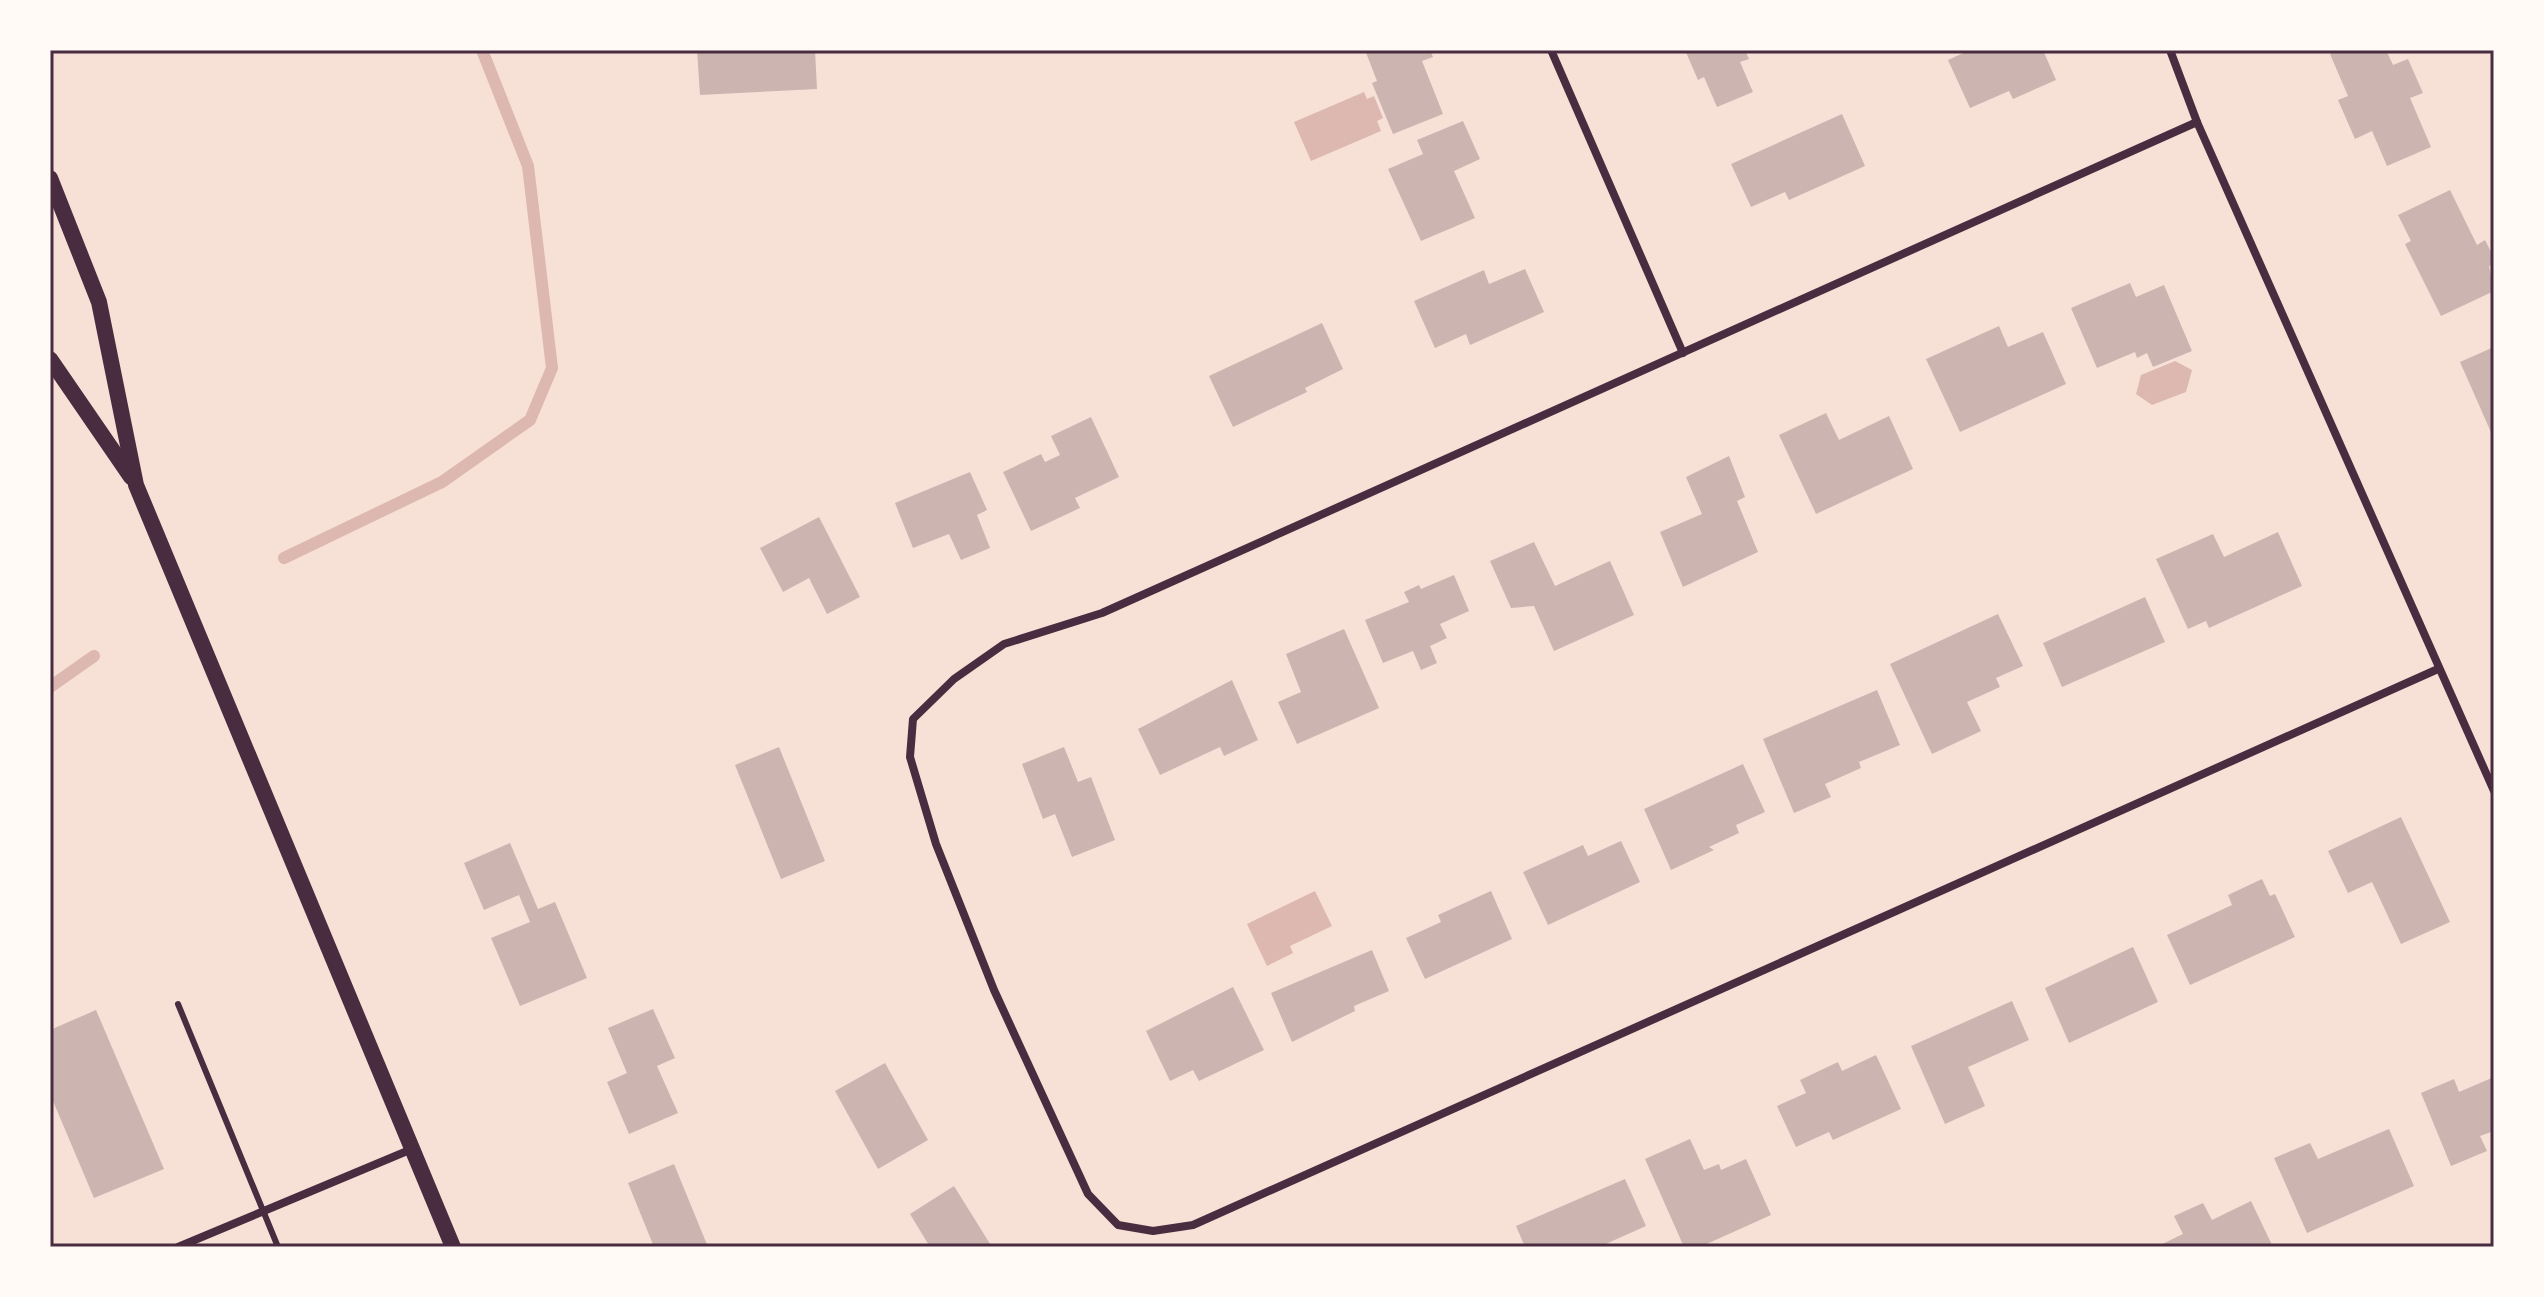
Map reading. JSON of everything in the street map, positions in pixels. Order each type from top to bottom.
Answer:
[{"type":"main road","points":[[50,178],[99,302],[136,485],[453,1247]]},
{"type":"main road","points":[[50,359],[136,485]]},
{"type":"street","points":[[1551,50],[1683,353]]},
{"type":"street","points":[[2170,50],[2197,122],[2494,791]]},
{"type":"street","points":[[2197,122],[1102,613],[1004,644],[954,679],[913,719],[910,757],[936,844],[994,990],[1088,1194],[1118,1225],[1153,1231],[1206,1219],[2438,669]]},
{"type":"street","points":[[178,1247],[412,1148]]},
{"type":"lane","points":[[178,1004],[278,1247]]},
{"type":"shaded area","points":[[1364,92],[1367,99],[1374,96],[1383,118],[1377,121],[1381,131],[1311,161],[1294,122]]},
{"type":"shaded area","points":[[2175,361],[2192,370],[2186,392],[2152,405],[2136,394],[2141,375]]},
{"type":"shaded area","points":[[1315,891],[1332,926],[1290,946],[1293,953],[1267,966],[1247,924]]},
{"type":"building","points":[[697,50],[815,50],[817,89],[700,95]]},
{"type":"building","points":[[1365,50],[1430,50],[1433,57],[1422,61],[1443,114],[1393,134],[1372,83],[1377,81]]},
{"type":"building","points":[[1685,50],[1745,50],[1749,59],[1740,62],[1753,92],[1717,107],[1704,77],[1698,80]]},
{"type":"building","points":[[1970,50],[2043,50],[2056,80],[2013,99],[2009,91],[1970,108],[1948,60]]},
{"type":"building","points":[[2338,50],[2386,50],[2393,65],[2408,59],[2423,93],[2410,98],[2431,147],[2387,166],[2372,131],[2355,139],[2338,100],[2348,96],[2330,54]]},
{"type":"building","points":[[1842,114],[1865,166],[1789,200],[1785,192],[1751,207],[1731,164]]},
{"type":"building","points":[[1463,121],[1480,159],[1454,171],[1475,218],[1421,241],[1388,169],[1423,154],[1417,140]]},
{"type":"building","points":[[2450,190],[2477,245],[2485,240],[2494,258],[2494,264],[2489,266],[2494,291],[2441,316],[2405,244],[2411,241],[2398,215]]},
{"type":"building","points":[[1525,269],[1544,312],[1470,345],[1466,334],[1435,348],[1414,301],[1484,270],[1489,284]]},
{"type":"building","points":[[2130,283],[2136,297],[2164,285],[2192,351],[2153,367],[2147,353],[2137,358],[2135,352],[2097,368],[2071,308]]},
{"type":"building","points":[[1322,323],[1343,369],[1305,388],[1307,392],[1233,427],[1209,376]]},
{"type":"building","points":[[1999,326],[2008,347],[2043,332],[2066,384],[1960,432],[1926,359]]},
{"type":"building","points":[[2494,347],[2494,439],[2460,362]]},
{"type":"building","points":[[1826,413],[1839,440],[1889,416],[1913,469],[1816,514],[1779,435]]},
{"type":"building","points":[[1091,417],[1119,477],[1075,498],[1080,508],[1031,531],[1003,472],[1041,454],[1045,462],[1060,455],[1051,436]]},
{"type":"building","points":[[1729,456],[1745,497],[1737,501],[1758,552],[1683,587],[1660,532],[1702,514],[1686,477]]},
{"type":"building","points":[[970,472],[987,510],[977,515],[990,548],[961,560],[949,534],[913,548],[895,503]]},
{"type":"building","points":[[819,517],[860,597],[827,614],[809,578],[783,592],[760,548]]},
{"type":"building","points":[[2278,532],[2302,586],[2209,628],[2206,621],[2188,629],[2156,559],[2213,534],[2224,557]]},
{"type":"building","points":[[1534,542],[1555,586],[1610,561],[1634,615],[1554,651],[1534,606],[1511,608],[1490,561]]},
{"type":"building","points":[[1454,575],[1469,611],[1440,624],[1447,638],[1430,646],[1437,663],[1421,670],[1413,651],[1383,663],[1365,620],[1409,602],[1404,592],[1419,585],[1421,589]]},
{"type":"building","points":[[2145,597],[2165,642],[2062,687],[2043,643]]},
{"type":"building","points":[[1998,614],[2023,666],[1996,678],[2000,687],[1967,702],[1981,731],[1932,754],[1890,664]]},
{"type":"building","points":[[1344,629],[1379,708],[1297,744],[1278,702],[1301,692],[1286,654]]},
{"type":"building","points":[[1232,680],[1258,740],[1224,756],[1220,747],[1160,775],[1138,729]]},
{"type":"building","points":[[1877,690],[1900,745],[1859,762],[1861,768],[1825,784],[1831,797],[1794,813],[1763,739]]},
{"type":"building","points":[[779,747],[825,861],[781,879],[735,765]]},
{"type":"building","points":[[1064,747],[1078,782],[1091,777],[1115,840],[1072,857],[1055,814],[1043,819],[1022,764]]},
{"type":"building","points":[[1743,764],[1765,812],[1736,825],[1739,833],[1709,847],[1714,850],[1671,870],[1644,809]]},
{"type":"building","points":[[2401,817],[2450,922],[2401,944],[2372,882],[2348,893],[2328,851]]},
{"type":"building","points":[[1621,841],[1640,882],[1548,925],[1523,872],[1583,845],[1588,856]]},
{"type":"building","points":[[510,843],[538,909],[555,902],[587,978],[520,1006],[491,938],[530,922],[519,895],[484,910],[464,863]]},
{"type":"building","points":[[2262,879],[2270,896],[2275,894],[2295,937],[2190,985],[2167,935],[2232,905],[2228,895]]},
{"type":"building","points":[[1491,891],[1512,939],[1425,979],[1406,938],[1441,922],[1438,915]]},
{"type":"building","points":[[2133,947],[2158,1002],[2069,1043],[2045,988]]},
{"type":"building","points":[[1372,950],[1389,991],[1354,1006],[1355,1011],[1292,1042],[1271,993]]},
{"type":"building","points":[[1233,987],[1264,1050],[1199,1081],[1193,1070],[1170,1081],[1146,1031]]},
{"type":"building","points":[[2012,1001],[2029,1040],[1968,1067],[1985,1106],[1945,1124],[1911,1046]]},
{"type":"building","points":[[653,1009],[675,1058],[657,1066],[678,1113],[629,1134],[607,1082],[627,1073],[608,1028]]},
{"type":"building","points":[[96,1010],[164,1169],[94,1198],[50,1094],[50,1030]]},
{"type":"building","points":[[1876,1055],[1901,1109],[1833,1140],[1829,1132],[1796,1147],[1777,1106],[1806,1093],[1800,1080],[1838,1062],[1842,1071]]},
{"type":"building","points":[[885,1063],[928,1140],[878,1169],[835,1091]]},
{"type":"building","points":[[2494,1077],[2494,1131],[2480,1136],[2487,1151],[2451,1166],[2421,1093],[2454,1079],[2459,1092]]},
{"type":"building","points":[[2389,1129],[2414,1186],[2307,1233],[2274,1158],[2310,1143],[2318,1159]]},
{"type":"building","points":[[1690,1139],[1704,1170],[1719,1164],[1721,1170],[1746,1159],[1771,1215],[1700,1247],[1684,1247],[1645,1159]]},
{"type":"building","points":[[674,1164],[708,1247],[654,1247],[628,1183]]},
{"type":"building","points":[[1625,1179],[1646,1226],[1599,1247],[1525,1247],[1516,1226]]},
{"type":"building","points":[[954,1186],[992,1247],[930,1247],[910,1214]]},
{"type":"building","points":[[2251,1201],[2273,1247],[2156,1247],[2183,1234],[2174,1216],[2203,1203],[2212,1220]]},
{"type":"waterway","points":[[284,558],[442,482],[530,420],[552,368],[528,166],[482,50]]},
{"type":"waterway","points":[[50,687],[94,656]]}]
